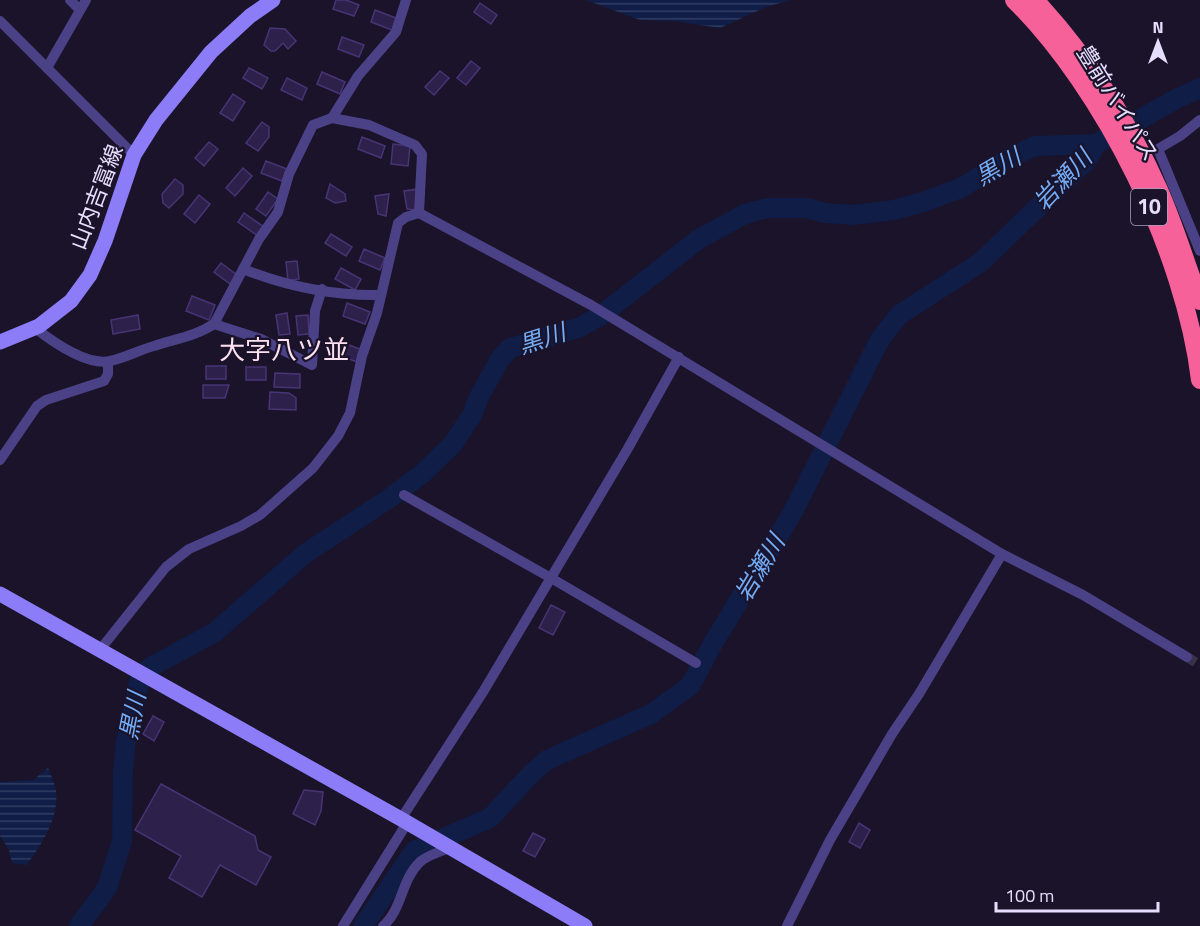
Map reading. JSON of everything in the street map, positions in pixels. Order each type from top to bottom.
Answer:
[{"type":"highway","name":"豊前バイパス","points":[[1014,0],[1136,142],[1159,190],[1194,306],[1200,380]]},
{"type":"highway","name":"豊前バイパス","points":[[1035,0],[1077,51],[1104,104]]},
{"type":"street","points":[[70,0],[79,9]]},
{"type":"street","points":[[47,68],[86,0]]},
{"type":"street","name":"山内吉富線","points":[[0,342],[35,328],[71,301],[90,275],[105,241],[134,155],[156,120],[211,52],[250,16],[273,0]]},
{"type":"street","points":[[332,118],[358,76],[396,32],[406,0]]},
{"type":"street","points":[[0,21],[134,155]]},
{"type":"street","points":[[35,328],[72,353],[108,362],[153,346],[202,333],[214,324],[259,239],[278,212],[289,174],[314,125],[332,118],[369,125],[416,145],[422,154],[419,213]]},
{"type":"street","points":[[1200,120],[1180,136],[1158,149],[1200,251]]},
{"type":"street","points":[[99,651],[166,567],[189,549],[260,515],[324,456],[339,436],[350,413],[362,356],[381,295],[398,223],[406,217],[419,213],[591,304],[1002,554],[1083,595],[1187,657]]},
{"type":"street","points":[[243,269],[272,281],[356,295],[381,295]]},
{"type":"street","points":[[214,324],[261,339],[312,365],[315,311],[322,289]]},
{"type":"street","points":[[343,926],[551,578],[679,357]]},
{"type":"street","points":[[0,460],[37,406],[46,400],[104,381],[108,374],[108,362]]},
{"type":"street","points":[[404,495],[696,663]]},
{"type":"street","points":[[787,926],[836,831],[892,734],[919,694],[1002,554]]},
{"type":"street","points":[[0,594],[404,821],[585,926]]},
{"type":"street","points":[[383,926],[390,920],[410,875],[420,861],[445,846]]},
{"type":"water","points":[[586,0],[790,0],[766,7],[720,28],[674,21],[640,20]]},
{"type":"water","points":[[48,768],[56,791],[52,821],[44,839],[27,865],[12,863],[9,850],[0,836],[0,782],[33,780]]},
{"type":"building","points":[[336,0],[346,0],[359,5],[354,16],[333,9]]},
{"type":"building","points":[[480,3],[497,15],[491,24],[474,12]]},
{"type":"building","points":[[375,10],[396,18],[392,30],[371,22]]},
{"type":"building","points":[[270,28],[285,29],[296,41],[288,49],[283,43],[275,51],[271,51],[264,45]]},
{"type":"building","points":[[342,37],[364,45],[359,57],[338,49]]},
{"type":"building","points":[[471,61],[480,68],[466,85],[457,78]]},
{"type":"building","points":[[249,68],[268,78],[262,89],[243,78]]},
{"type":"building","points":[[440,71],[449,78],[434,95],[425,87]]},
{"type":"building","points":[[322,72],[345,82],[340,94],[317,84]]},
{"type":"building","points":[[287,78],[307,88],[302,100],[281,90]]},
{"type":"building","points":[[233,94],[245,102],[233,121],[220,113]]},
{"type":"building","points":[[262,122],[269,127],[269,137],[258,151],[246,143]]},
{"type":"building","points":[[362,137],[385,146],[381,158],[358,149]]},
{"type":"building","points":[[209,142],[218,149],[204,166],[195,158]]},
{"type":"building","points":[[393,144],[410,146],[408,166],[391,164]]},
{"type":"building","points":[[266,161],[287,169],[282,181],[261,173]]},
{"type":"building","points":[[243,168],[252,176],[235,196],[226,188]]},
{"type":"building","points":[[175,179],[183,185],[183,194],[169,208],[163,203],[162,194]]},
{"type":"building","points":[[330,184],[345,194],[346,201],[335,203],[326,198]]},
{"type":"building","points":[[418,189],[415,210],[407,209],[404,191]]},
{"type":"building","points":[[268,192],[278,199],[266,216],[256,209]]},
{"type":"building","points":[[389,194],[386,216],[378,214],[375,196]]},
{"type":"building","points":[[199,195],[210,204],[195,223],[184,214]]},
{"type":"building","points":[[244,213],[264,227],[258,236],[238,222]]},
{"type":"building","points":[[331,234],[352,247],[346,256],[325,243]]},
{"type":"building","points":[[364,249],[385,258],[380,270],[359,261]]},
{"type":"building","points":[[297,261],[299,279],[288,281],[286,262]]},
{"type":"building","points":[[221,263],[237,275],[230,284],[214,272]]},
{"type":"building","points":[[341,268],[361,279],[355,290],[335,279]]},
{"type":"building","points":[[192,296],[215,305],[209,320],[186,311]]},
{"type":"building","points":[[347,303],[370,312],[365,324],[343,316]]},
{"type":"building","points":[[287,313],[290,334],[279,335],[276,315]]},
{"type":"building","points":[[138,315],[140,329],[113,334],[111,320]]},
{"type":"building","points":[[308,315],[309,334],[298,335],[296,316]]},
{"type":"building","points":[[339,341],[362,350],[357,362],[334,353]]},
{"type":"building","points":[[206,366],[226,366],[226,379],[206,379]]},
{"type":"building","points":[[246,367],[266,367],[266,380],[246,380]]},
{"type":"building","points":[[275,373],[300,374],[300,388],[274,387]]},
{"type":"building","points":[[203,385],[229,385],[225,398],[203,398]]},
{"type":"building","points":[[270,392],[289,393],[296,398],[296,410],[269,409]]},
{"type":"building","points":[[551,605],[565,612],[553,635],[539,628]]},
{"type":"building","points":[[153,716],[164,722],[154,741],[143,734]]},
{"type":"building","points":[[161,784],[255,836],[258,850],[271,857],[256,885],[220,865],[202,897],[169,878],[181,856],[135,830]]},
{"type":"building","points":[[304,790],[323,792],[321,811],[315,825],[293,814]]},
{"type":"building","points":[[859,823],[870,830],[860,848],[849,842]]},
{"type":"building","points":[[533,833],[545,839],[535,857],[523,851]]},
{"type":"waterway","name":"黒川","points":[[79,926],[107,888],[122,841],[126,741],[139,682],[149,668],[215,632],[306,553],[387,500],[423,473],[452,445],[472,415],[500,359],[510,348],[578,328],[600,316],[699,239],[745,214],[767,208],[807,208],[825,213],[854,215],[894,210],[923,202],[961,188],[1007,159],[1035,146],[1096,144],[1200,88]]},
{"type":"waterway","name":"岩瀬川","points":[[363,926],[414,851],[490,818],[547,760],[651,714],[690,686],[715,640],[793,512],[879,341],[899,315],[981,262],[1087,160],[1096,144]]},
{"type":"tunnel","points":[[1187,657],[1200,665]]},
{"type":"district","name":"大字八ツ並","points":[[284,350]]}]
